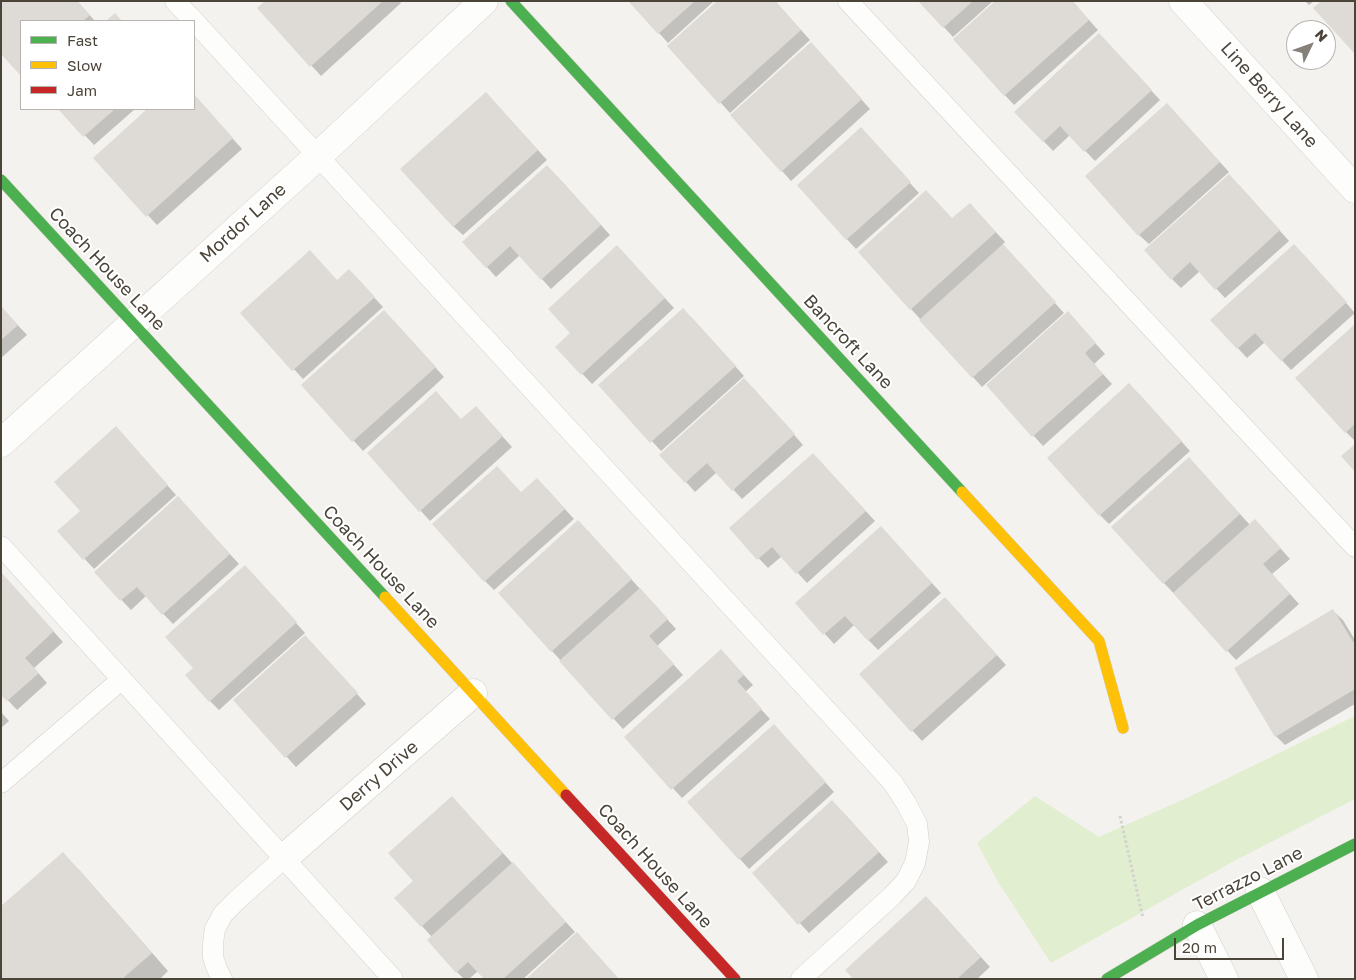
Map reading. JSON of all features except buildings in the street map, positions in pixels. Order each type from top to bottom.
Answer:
[{"type":"street","name":"Mordor Lane","points":[[1,443],[318,156],[484,1]]},
{"type":"street","name":"Bancroft Lane","points":[[511,1],[1099,641],[1123,728]]},
{"type":"street","name":"Line Berry Lane","points":[[1183,1],[1355,189]]},
{"type":"street","name":"Coach House Lane","points":[[1,180],[735,979]]},
{"type":"street","name":"Derry Drive","points":[[284,858],[473,693]]},
{"type":"street","name":"Terrazzo Lane","points":[[1106,979],[1197,925],[1260,891],[1355,844]]},
{"type":"street","points":[[1260,891],[1304,979]]},
{"type":"street","points":[[1197,925],[1224,979]]},
{"type":"lane","points":[[175,1],[193,20]]},
{"type":"lane","points":[[848,1],[1355,547]]},
{"type":"lane","points":[[195,22],[875,763],[893,783],[906,803],[917,824],[919,842],[915,863],[906,881],[801,979]]},
{"type":"lane","points":[[1,546],[393,979]]},
{"type":"lane","points":[[1,783],[121,680]]},
{"type":"lane","points":[[222,979],[216,969],[213,956],[215,929],[223,914],[284,858]]},
{"type":"path","points":[[1120,816],[1144,921]]},
{"type":"green space","points":[[1355,716],[1355,799],[1234,861],[1051,963],[998,882],[977,843],[1035,796],[1099,837],[1191,796]]},
{"type":"traffic: fast","points":[[511,1],[962,492]]},
{"type":"traffic: fast","points":[[1,180],[385,597]]},
{"type":"traffic: fast","points":[[1107,979],[1197,925],[1355,844]]},
{"type":"traffic: slow","points":[[962,492],[1099,641],[1123,728]]},
{"type":"traffic: slow","points":[[385,597],[566,795]]},
{"type":"traffic: jam","points":[[566,795],[735,979]]}]
